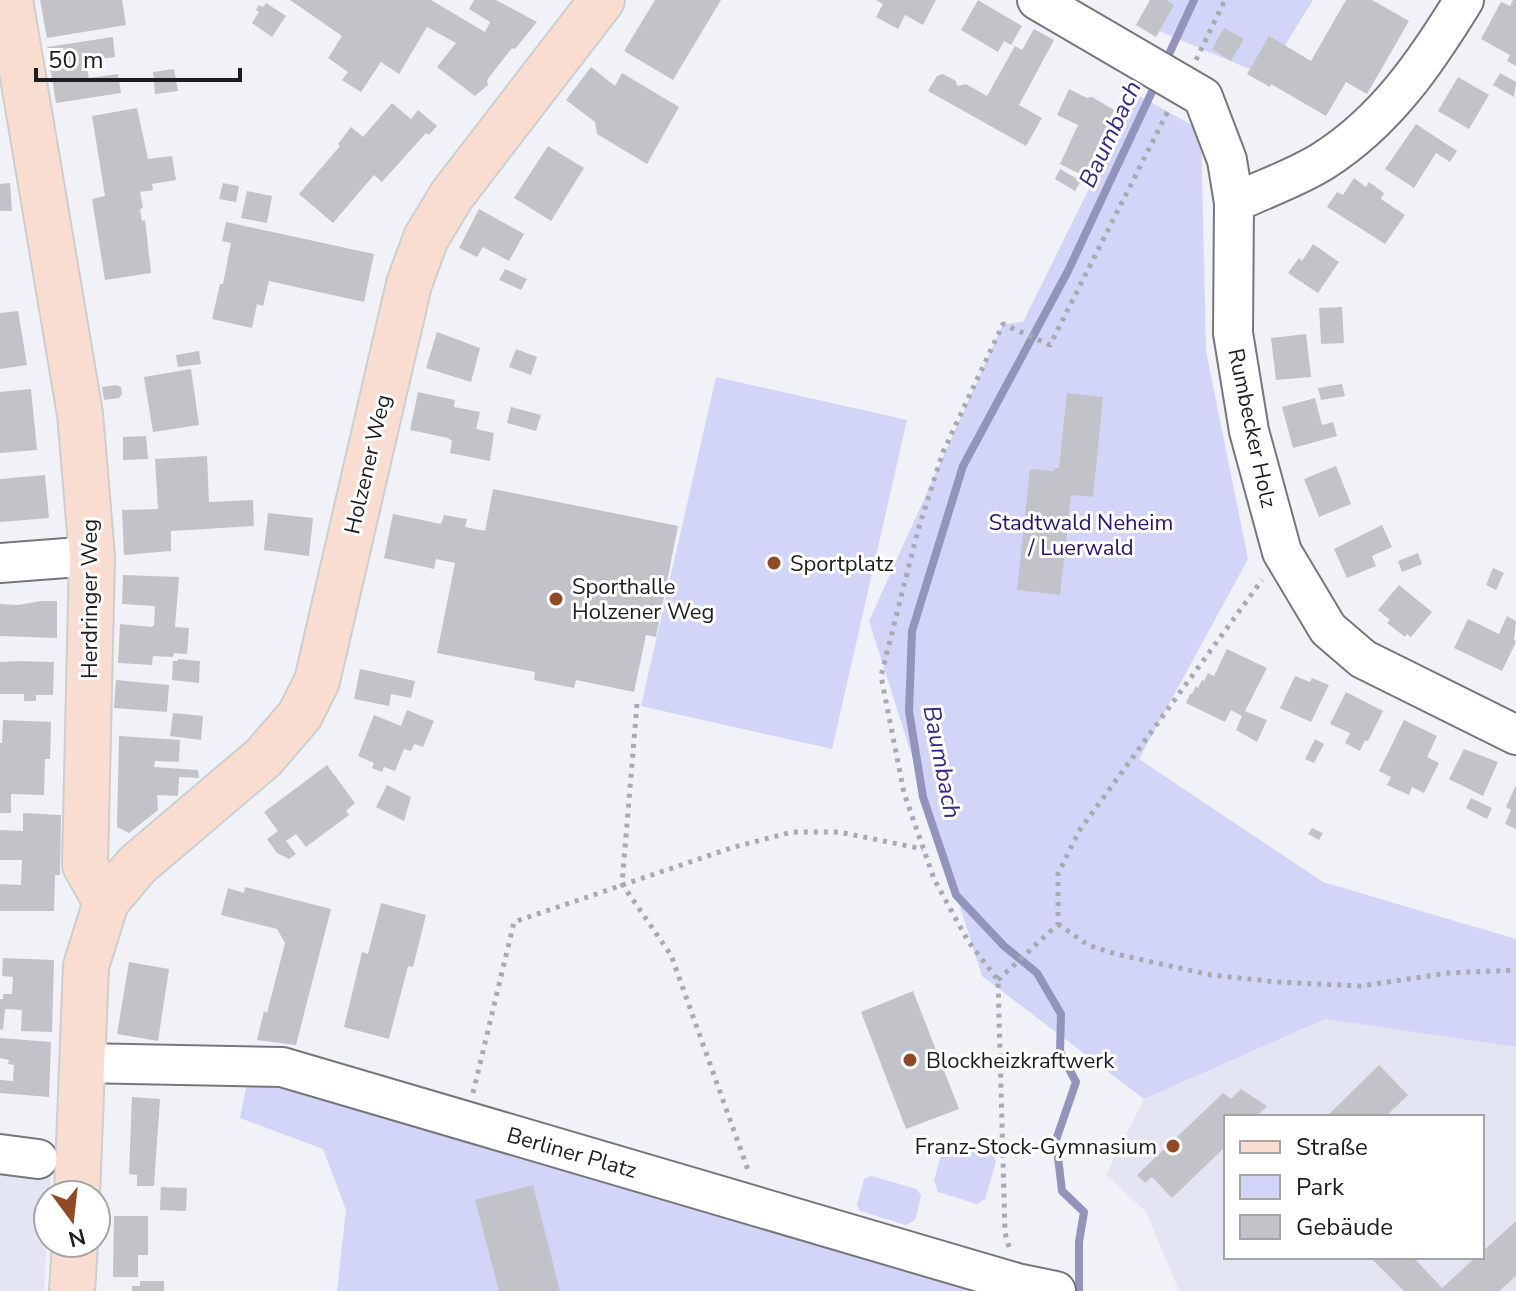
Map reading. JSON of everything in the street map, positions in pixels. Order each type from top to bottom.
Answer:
[{"type":"main road","name":"Herdringer Weg","points":[[10,0],[80,414],[92,556],[85,865],[106,902]]},
{"type":"main road","name":"Holzener Weg","points":[[106,902],[137,865],[264,757],[300,715],[317,681],[409,284],[426,238],[452,195],[602,0]]},
{"type":"main road","points":[[77,1179],[86,966],[106,902]]},
{"type":"main road","points":[[72,1291],[74,1259]]},
{"type":"street","name":"Rumbecker Holz","points":[[1037,0],[1203,97],[1216,125],[1227,160],[1234,203],[1233,333],[1249,431],[1282,552],[1328,629],[1363,659],[1512,727]]},
{"type":"street","points":[[1234,203],[1321,163],[1364,133],[1411,81],[1464,0]]},
{"type":"street","points":[[0,563],[92,556]]},
{"type":"street","name":"Berliner Platz","points":[[80,1063],[282,1067],[1017,1283],[1056,1291]]},
{"type":"street","points":[[0,1154],[38,1159]]},
{"type":"path","points":[[1017,1283],[1005,1233],[998,980],[968,941],[934,879],[904,793],[881,676],[918,530],[943,452],[1003,324],[1050,345],[1225,0]]},
{"type":"path","points":[[998,980],[1058,924],[1058,874],[1079,831],[1282,552]]},
{"type":"path","points":[[637,704],[622,884],[671,955],[761,1208]]},
{"type":"path","points":[[466,1121],[514,922],[734,847],[792,832],[839,832],[923,849]]},
{"type":"path","points":[[1058,924],[1088,945],[1116,954],[1211,975],[1277,982],[1361,986],[1449,973],[1516,970]]},
{"type":"shaded area","name":"Franz-Stock-Gymnasium","points":[[1325,1019],[1516,1047],[1516,1291],[1179,1291],[1146,1212],[1106,1175],[1144,1099]]},
{"type":"shaded area","points":[[0,1134],[52,1144],[50,1179],[32,1179],[32,1259],[46,1259],[44,1291],[0,1291]]},
{"type":"green space","points":[[1152,0],[1313,0],[1266,76],[1140,23]]},
{"type":"green space","name":"Stadtwald Neheim / Luerwald","points":[[1136,94],[1201,130],[1206,351],[1248,559],[1139,759],[1323,882],[1516,939],[1516,1047],[1325,1019],[1144,1099],[982,976],[869,621],[1003,324],[1023,322]]},
{"type":"green space","name":"Sportplatz","points":[[716,377],[907,420],[832,749],[641,706]]},
{"type":"green space","points":[[248,1078],[974,1291],[337,1291],[346,1210],[323,1149],[240,1118]]},
{"type":"green space","points":[[954,1140],[991,1151],[996,1162],[985,1199],[977,1204],[938,1192],[934,1181],[943,1146]]},
{"type":"green space","points":[[871,1176],[917,1189],[921,1196],[915,1220],[906,1225],[860,1211],[857,1205],[864,1179]]},
{"type":"building","points":[[40,0],[122,0],[126,25],[47,38]]},
{"type":"building","points":[[290,0],[431,0],[485,32],[490,22],[469,9],[474,0],[496,0],[537,22],[487,80],[488,85],[475,96],[437,67],[456,43],[427,27],[399,74],[381,62],[361,92],[342,80],[348,72],[328,58],[342,36]]},
{"type":"building","points":[[655,0],[721,0],[673,80],[624,51]]},
{"type":"building","points":[[876,0],[936,0],[923,25],[905,15],[898,29],[876,17],[883,4]]},
{"type":"building","points":[[978,0],[1022,26],[1011,45],[1004,41],[998,52],[961,30]]},
{"type":"building","points":[[1150,0],[1166,0],[1174,5],[1156,37],[1136,25]]},
{"type":"building","points":[[1346,0],[1372,0],[1409,21],[1367,94],[1346,82],[1326,116],[1271,84],[1270,87],[1247,74],[1269,36],[1311,61]]},
{"type":"building","points":[[1516,0],[1516,66],[1507,61],[1510,55],[1481,39],[1501,2],[1510,6]]},
{"type":"building","points":[[266,3],[286,16],[272,37],[252,23],[259,12],[256,10],[259,5],[263,7]]},
{"type":"building","points":[[1224,28],[1244,39],[1231,61],[1212,49]]},
{"type":"building","points":[[1034,29],[1054,40],[1019,105],[1042,118],[1026,146],[928,91],[937,76],[943,74],[956,81],[957,86],[966,84],[987,96],[1015,46],[1022,50]]},
{"type":"building","points":[[113,37],[115,57],[86,61],[87,70],[89,78],[118,74],[121,93],[56,103],[47,47]]},
{"type":"building","points":[[591,67],[615,86],[622,73],[679,107],[647,164],[597,134],[595,122],[566,100]]},
{"type":"building","points":[[174,69],[178,91],[155,94],[153,72]]},
{"type":"building","points":[[1500,73],[1516,82],[1514,97],[1493,85]]},
{"type":"building","points":[[1458,77],[1489,95],[1469,129],[1438,111]]},
{"type":"building","points":[[1069,89],[1087,98],[1092,97],[1114,110],[1084,176],[1060,164],[1078,125],[1057,115]]},
{"type":"building","points":[[392,103],[411,119],[418,110],[437,126],[429,135],[426,133],[382,182],[374,175],[333,223],[299,194],[340,146],[338,144],[351,127],[363,137]]},
{"type":"building","points":[[137,108],[148,159],[172,156],[176,180],[152,184],[153,190],[140,192],[151,273],[105,280],[92,199],[105,196],[92,116]]},
{"type":"building","points":[[1416,124],[1457,151],[1450,162],[1436,153],[1414,188],[1385,169]]},
{"type":"building","points":[[548,146],[584,168],[551,221],[514,198]]},
{"type":"building","points":[[1060,169],[1081,181],[1075,191],[1055,179]]},
{"type":"building","points":[[1354,178],[1366,187],[1369,182],[1384,193],[1381,199],[1405,215],[1385,244],[1327,207],[1337,192],[1343,195]]},
{"type":"building","points":[[10,183],[12,211],[0,211],[0,184]]},
{"type":"building","points":[[223,183],[239,186],[236,202],[219,199]]},
{"type":"building","points":[[247,191],[272,196],[267,223],[241,218]]},
{"type":"building","points":[[479,209],[524,234],[509,261],[483,247],[477,257],[459,248]]},
{"type":"building","points":[[226,222],[374,254],[364,302],[269,281],[263,306],[257,304],[252,328],[212,319],[231,243],[222,241]]},
{"type":"building","points":[[1313,244],[1339,262],[1318,293],[1288,273],[1299,258],[1302,261]]},
{"type":"building","points":[[505,269],[527,279],[521,290],[499,280]]},
{"type":"building","points":[[1342,307],[1344,343],[1321,344],[1319,308]]},
{"type":"building","points":[[18,311],[27,365],[0,369],[0,313]]},
{"type":"building","points":[[437,332],[480,348],[471,382],[426,368]]},
{"type":"building","points":[[1306,334],[1311,377],[1276,380],[1271,338]]},
{"type":"building","points":[[516,349],[537,357],[531,375],[509,367]]},
{"type":"building","points":[[199,351],[201,364],[178,367],[176,355]]},
{"type":"building","points":[[191,369],[199,425],[153,432],[144,377]]},
{"type":"building","points":[[1342,384],[1345,396],[1321,400],[1318,388]]},
{"type":"building","points":[[102,387],[121,387],[119,398],[104,400]]},
{"type":"building","points":[[31,389],[37,450],[0,453],[0,392]]},
{"type":"building","points":[[418,392],[455,400],[454,407],[480,412],[476,429],[494,433],[490,461],[450,453],[452,441],[448,438],[410,430]]},
{"type":"building","points":[[1067,393],[1103,397],[1093,497],[1071,495],[1060,595],[1017,590],[1030,469],[1054,471],[1059,468]]},
{"type":"building","points":[[1315,398],[1322,425],[1333,422],[1337,436],[1293,448],[1282,407]]},
{"type":"building","points":[[511,407],[541,415],[536,431],[507,423]]},
{"type":"building","points":[[146,436],[148,459],[123,460],[123,437]]},
{"type":"building","points":[[207,456],[209,502],[253,500],[254,526],[171,531],[171,551],[124,555],[122,510],[158,509],[155,459]]},
{"type":"building","points":[[1336,466],[1351,504],[1319,517],[1304,479]]},
{"type":"building","points":[[45,475],[49,518],[0,522],[0,479]]},
{"type":"building","name":"Sporthalle Holzener Weg","points":[[493,489],[678,526],[656,637],[646,635],[634,692],[576,680],[574,688],[534,680],[535,672],[437,653],[455,563],[436,559],[434,569],[384,558],[393,514],[441,524],[444,515],[467,519],[465,527],[485,531]]},
{"type":"building","points":[[268,513],[313,518],[309,556],[264,550]]},
{"type":"building","points":[[1382,525],[1392,547],[1372,556],[1376,566],[1347,578],[1334,549]]},
{"type":"building","points":[[1418,553],[1422,564],[1402,572],[1398,561]]},
{"type":"building","points":[[1493,568],[1504,573],[1496,590],[1486,585]]},
{"type":"building","points":[[123,575],[179,577],[175,627],[189,628],[187,654],[153,656],[152,665],[118,663],[120,624],[154,625],[155,606],[122,604]]},
{"type":"building","points":[[1399,585],[1432,612],[1411,637],[1407,634],[1405,637],[1387,623],[1390,620],[1378,610]]},
{"type":"building","points":[[57,601],[57,638],[0,636],[0,604]]},
{"type":"building","points":[[1507,616],[1516,621],[1516,642],[1502,671],[1454,648],[1468,619],[1499,634]]},
{"type":"building","points":[[1227,649],[1267,668],[1245,711],[1267,720],[1257,742],[1236,730],[1242,716],[1231,710],[1225,722],[1186,703],[1208,673],[1214,676]]},
{"type":"building","points":[[173,661],[200,661],[199,683],[172,680]]},
{"type":"building","points":[[0,662],[54,662],[53,695],[36,695],[36,701],[24,701],[24,694],[0,694]]},
{"type":"building","points":[[360,669],[415,681],[411,698],[391,694],[389,706],[354,699]]},
{"type":"building","points":[[1295,676],[1310,682],[1312,678],[1329,685],[1311,722],[1280,708]]},
{"type":"building","points":[[116,680],[169,685],[167,712],[114,708]]},
{"type":"building","points":[[1346,692],[1383,711],[1360,751],[1345,743],[1350,733],[1330,724]]},
{"type":"building","points":[[407,710],[434,721],[423,747],[414,744],[411,751],[404,749],[395,771],[384,767],[382,772],[372,768],[374,763],[358,756],[374,715],[401,726]]},
{"type":"building","points":[[173,713],[203,716],[201,740],[170,736]]},
{"type":"building","points":[[3,720],[51,722],[50,759],[45,759],[44,795],[11,794],[11,813],[0,813]]},
{"type":"building","points":[[1404,720],[1437,736],[1427,757],[1439,763],[1424,793],[1412,787],[1409,795],[1387,785],[1391,777],[1379,771]]},
{"type":"building","points":[[119,736],[180,740],[179,762],[155,761],[154,767],[198,770],[199,778],[179,777],[178,796],[157,795],[158,810],[129,833],[117,827]]},
{"type":"building","points":[[1315,739],[1324,744],[1314,763],[1305,759]]},
{"type":"building","points":[[1464,749],[1498,762],[1483,796],[1449,779]]},
{"type":"building","points":[[327,765],[355,803],[346,811],[349,815],[306,847],[296,834],[286,841],[296,854],[289,859],[277,853],[267,839],[278,831],[264,812]]},
{"type":"building","points":[[387,785],[411,797],[404,821],[376,807]]},
{"type":"building","points":[[1516,785],[1516,829],[1505,824],[1511,810],[1506,807]]},
{"type":"building","points":[[1471,798],[1492,808],[1487,819],[1466,808]]},
{"type":"building","points":[[23,813],[61,815],[60,875],[55,875],[54,911],[0,911],[0,884],[21,885],[22,860],[0,860],[0,830],[23,831]]},
{"type":"building","points":[[1312,828],[1323,833],[1319,840],[1308,834]]},
{"type":"building","points":[[245,887],[331,909],[296,1045],[257,1040],[285,943],[277,929],[221,915],[228,888],[244,893]]},
{"type":"building","points":[[381,903],[426,915],[413,967],[408,966],[389,1039],[344,1027],[362,952],[368,954]]},
{"type":"building","points":[[3,958],[54,960],[52,1032],[21,1031],[22,1010],[5,1009],[3,1030],[0,1029],[0,999],[3,999],[3,994],[12,994],[13,977],[2,976]]},
{"type":"building","points":[[129,962],[169,969],[158,1041],[117,1034]]},
{"type":"building","name":"Blockheizkraftwerk","points":[[913,991],[959,1109],[906,1129],[861,1012]]},
{"type":"building","points":[[0,1038],[51,1042],[49,1097],[0,1093],[0,1080],[13,1081],[14,1065],[0,1058]]},
{"type":"building","points":[[1379,1065],[1408,1095],[1387,1115],[1328,1115]]},
{"type":"building","points":[[1241,1089],[1267,1106],[1258,1115],[1224,1115],[1224,1148],[1172,1198],[1152,1177],[1145,1183],[1137,1175],[1223,1093],[1231,1099]]},
{"type":"building","points":[[132,1097],[160,1099],[154,1186],[137,1186],[137,1175],[129,1174]]},
{"type":"building","points":[[533,1185],[560,1291],[499,1291],[475,1200]]},
{"type":"building","points":[[161,1187],[187,1188],[186,1211],[160,1210]]},
{"type":"building","points":[[114,1216],[148,1216],[148,1255],[138,1255],[138,1277],[113,1277]]},
{"type":"building","points":[[1516,1221],[1516,1276],[1499,1291],[1404,1291],[1372,1259],[1415,1259],[1442,1288],[1474,1259],[1484,1259],[1484,1250]]},
{"type":"building","points":[[140,1281],[164,1281],[164,1291],[132,1291],[132,1286],[140,1286]]},
{"type":"waterway","name":"Baumbach","points":[[1164,65],[1194,0]]},
{"type":"waterway","name":"Baumbach","points":[[1079,1291],[1079,1242],[1084,1212],[1062,1191],[1056,1140],[1076,1082],[1060,1052],[1061,1014],[1037,973],[1004,946],[956,895],[923,797],[909,711],[912,631],[963,466],[1068,271],[1157,81]]},
{"type":"place","name":"Sportplatz","points":[[774,563]]},
{"type":"place","name":"Sporthalle Holzener Weg","points":[[556,599]]},
{"type":"place","name":"Blockheizkraftwerk","points":[[910,1060]]},
{"type":"place","name":"Franz-Stock-Gymnasium","points":[[1173,1146]]}]
